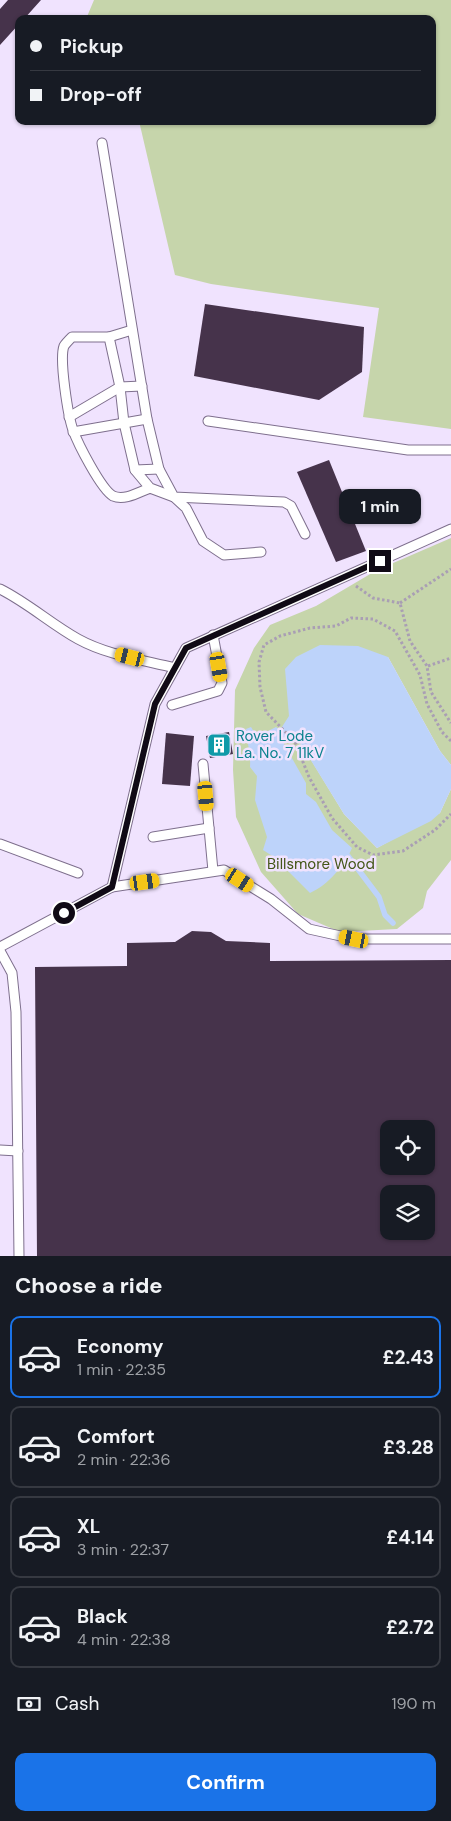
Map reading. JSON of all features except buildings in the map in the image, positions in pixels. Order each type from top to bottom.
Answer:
[{"type":"lane","points":[[102,143],[147,420],[160,469],[174,497],[186,508],[204,541],[224,555],[261,552]]},
{"type":"lane","points":[[132,330],[109,336],[72,337],[64,344],[62,357],[69,417],[73,432],[100,480],[113,495],[124,498],[150,488]]},
{"type":"lane","points":[[109,336],[120,387],[124,423],[135,470],[150,488],[174,497],[284,502],[291,506],[305,534]]},
{"type":"lane","points":[[69,417],[120,387],[142,386]]},
{"type":"lane","points":[[73,432],[147,420]]},
{"type":"lane","points":[[208,421],[408,450],[451,450]]},
{"type":"lane","points":[[135,470],[160,469]]},
{"type":"lane","points":[[112,887],[155,704],[186,648],[451,530]]},
{"type":"lane","points":[[0,589],[20,599],[79,640],[116,653],[175,668]]},
{"type":"lane","points":[[172,705],[218,691],[222,683],[213,635]]},
{"type":"lane","points":[[204,764],[213,872]]},
{"type":"lane","points":[[153,837],[209,828]]},
{"type":"lane","points":[[0,844],[78,874]]},
{"type":"lane","points":[[19,1256],[16,1012],[12,973],[0,949],[112,887],[224,870],[271,899],[308,929],[354,939],[451,939]]},
{"type":"lane","points":[[0,1150],[18,1151]]},
{"type":"path","points":[[344,577],[373,598],[400,603],[451,569]]},
{"type":"path","points":[[400,603],[410,641],[428,666],[431,692],[451,723]]},
{"type":"path","points":[[451,741],[442,732],[427,704],[420,675],[395,631],[373,619],[351,618],[336,626],[310,628],[280,636],[264,645],[259,662],[260,687],[266,712],[295,742],[309,777],[332,818],[358,848],[373,855],[403,851],[435,830],[451,814]]},
{"type":"path","points":[[428,666],[451,658]]},
{"type":"green space","points":[[94,0],[451,0],[451,429],[363,417],[379,308],[211,284],[175,275],[140,125],[436,125],[436,15],[88,15]]},
{"type":"green space","name":"Billsmore Wood","points":[[451,538],[451,765],[440,751],[388,657],[294,732],[344,814],[377,848],[440,813],[451,789],[451,860],[427,891],[423,908],[397,929],[340,932],[298,914],[261,872],[236,817],[233,770],[235,690],[254,648],[270,625],[316,606],[377,570]]},
{"type":"water","points":[[320,645],[358,646],[388,657],[440,751],[451,765],[451,789],[440,813],[431,821],[377,848],[344,814],[294,733],[290,732],[284,739],[284,744],[306,783],[306,794],[316,802],[332,830],[352,848],[335,874],[317,890],[310,893],[274,857],[263,850],[267,837],[255,800],[257,776],[250,767],[246,729],[251,727],[254,732],[262,734],[276,727],[280,730],[289,716],[285,669],[296,657]]},
{"type":"waterway","points":[[348,856],[379,897],[385,915],[393,923]]},
{"type":"place","name":"Rover Lode La. No. 7 11kV","points":[[219,745]]},
{"type":"route","points":[[64,913],[112,887],[155,704],[186,648],[380,561]]}]
